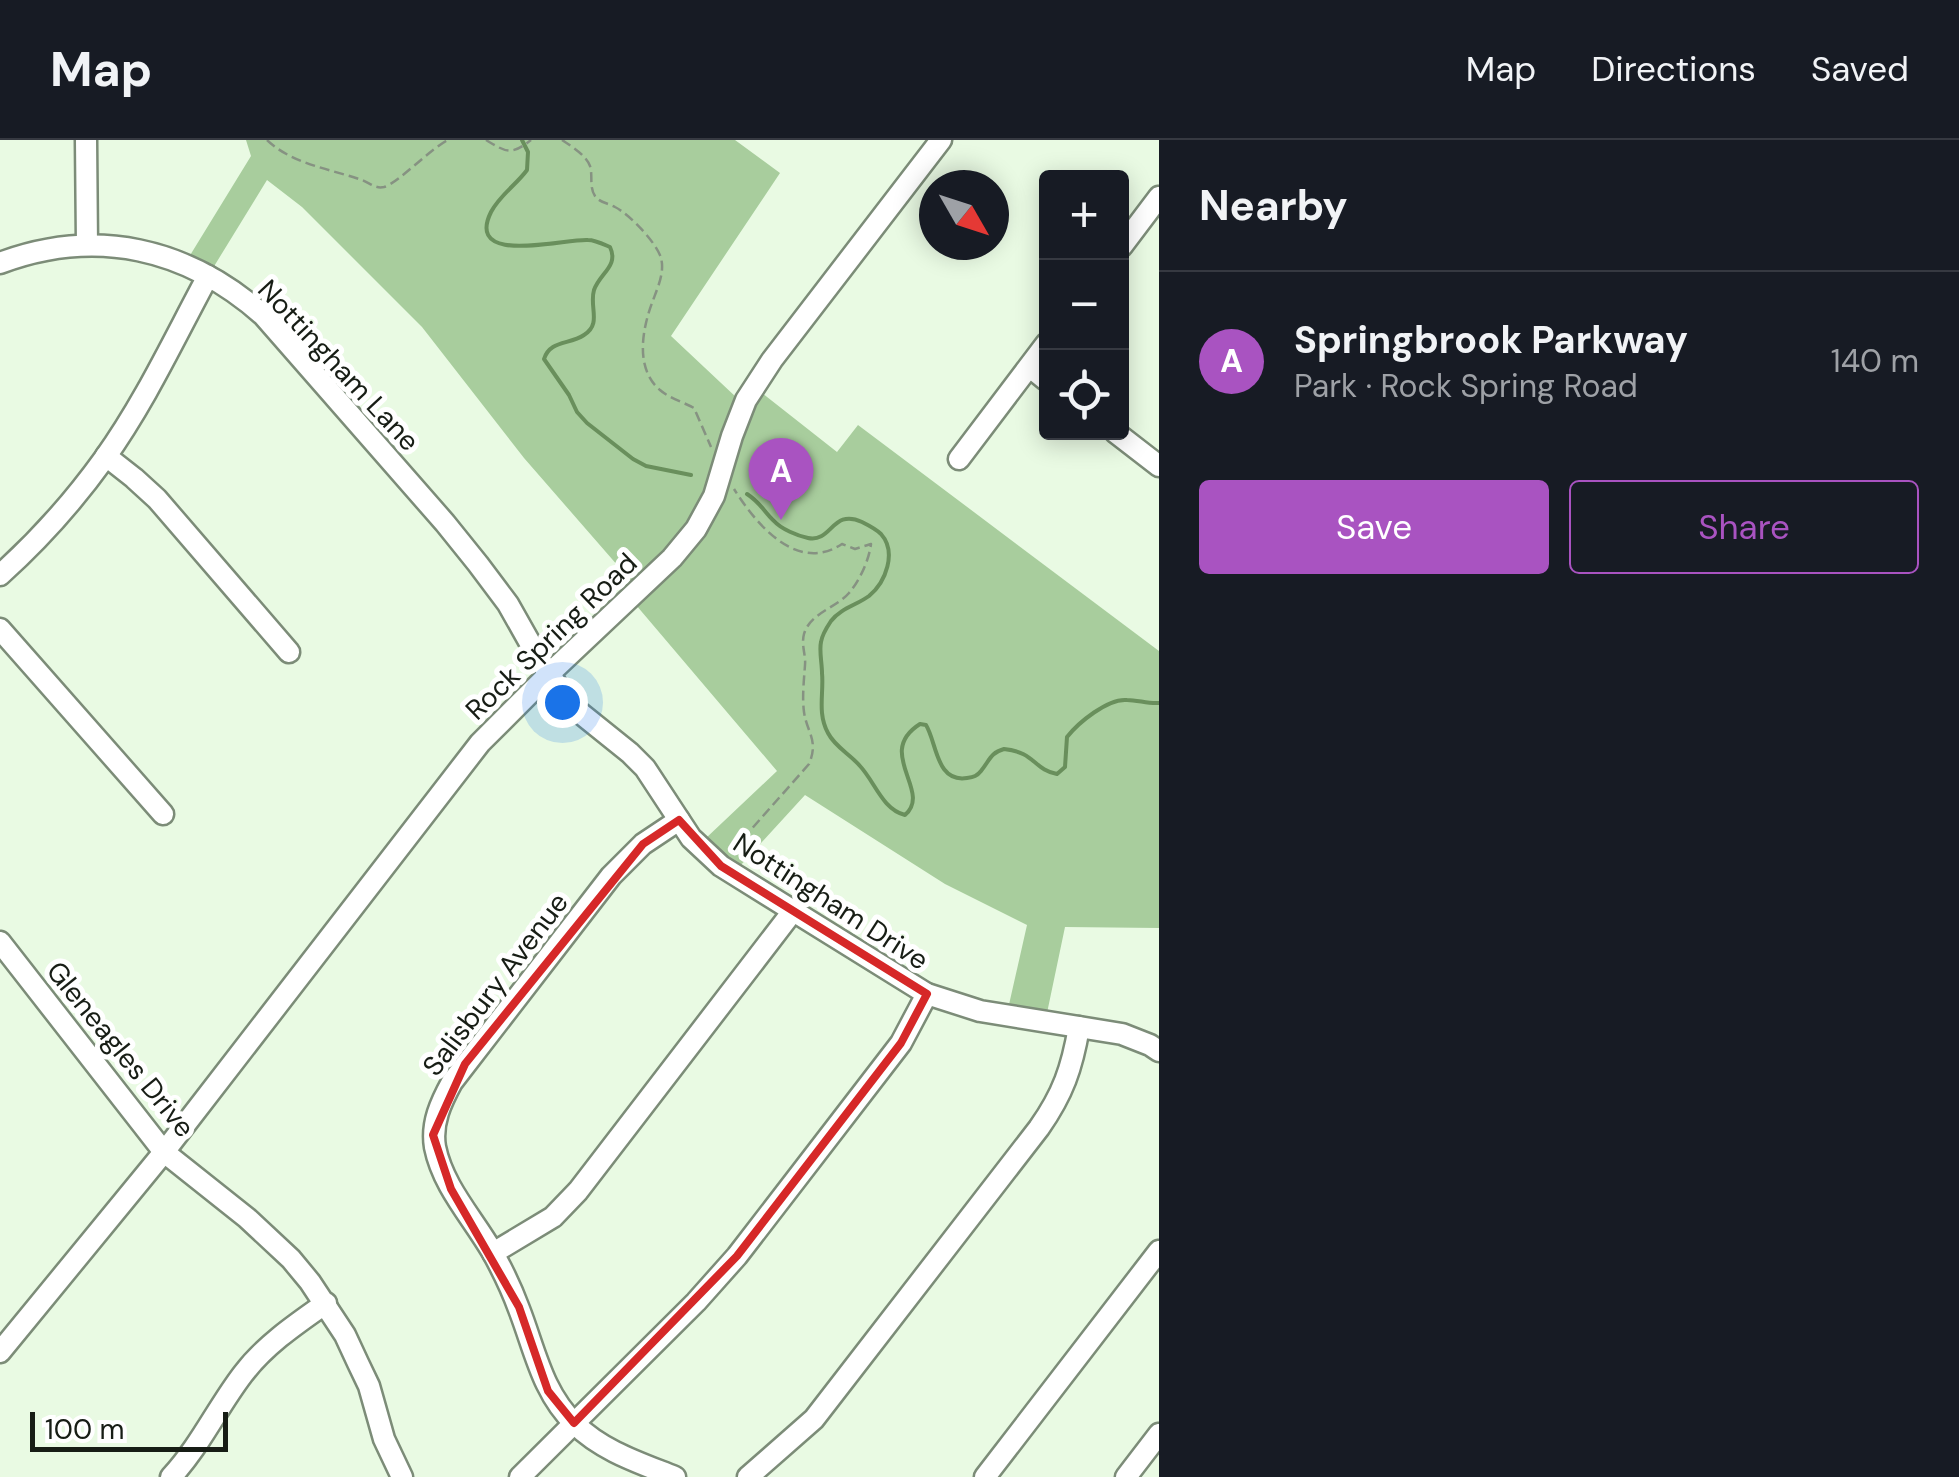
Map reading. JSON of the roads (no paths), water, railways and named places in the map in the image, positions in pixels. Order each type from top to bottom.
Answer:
[{"type":"street","points":[[86,140],[87,245]]},
{"type":"street","name":"Rock Spring Road","points":[[0,1352],[164,1152],[480,744],[696,530],[714,496],[746,400],[772,360],[941,140]]},
{"type":"street","points":[[1129,237],[1159,198]]},
{"type":"street","name":"Nottingham Lane","points":[[0,262],[44,249],[87,245],[142,250],[208,276],[246,300],[433,508],[508,604],[549,674]]},
{"type":"street","points":[[0,575],[53,523],[106,456],[208,276]]},
{"type":"street","points":[[959,459],[1038,373]]},
{"type":"street","points":[[1126,440],[1159,466]]},
{"type":"street","points":[[106,456],[156,500],[289,652]]},
{"type":"street","points":[[0,629],[163,814]]},
{"type":"street","name":"Nottingham Drive","points":[[549,674],[579,712],[646,768],[691,838],[721,866],[927,994],[980,1011],[1122,1034],[1159,1051]]},
{"type":"street","name":"Salisbury Avenue","points":[[675,1477],[593,1440],[548,1390],[518,1306],[493,1253],[441,1168],[434,1134],[442,1102],[465,1064],[611,876],[643,844],[679,820]]},
{"type":"street","points":[[493,1253],[564,1207],[794,911]]},
{"type":"street","name":"Gleneagles Drive","points":[[0,942],[164,1152],[270,1238],[326,1304],[369,1386],[384,1439],[402,1477]]},
{"type":"street","points":[[520,1477],[737,1256],[900,1044],[927,994]]},
{"type":"street","points":[[748,1477],[814,1419],[1040,1128],[1065,1085],[1079,1027]]},
{"type":"street","points":[[985,1477],[1159,1251]]},
{"type":"street","points":[[171,1477],[245,1370],[290,1328],[326,1304]]},
{"type":"street","points":[[1126,1477],[1159,1434]]},
{"type":"waterway","points":[[522,140],[528,152],[527,170],[491,212],[487,229],[492,239],[504,245],[521,246],[591,240],[610,247],[612,254],[594,290],[594,320],[589,331],[555,346],[544,359],[587,423],[646,466],[691,475]]},
{"type":"waterway","points":[[747,494],[777,524],[799,536],[816,538],[838,522],[852,519],[874,529],[886,541],[889,558],[880,583],[869,596],[835,617],[822,637],[822,710],[831,738],[860,766],[897,812],[905,815],[912,805],[902,747],[907,735],[920,724],[926,725],[943,768],[957,778],[977,775],[993,755],[1004,749],[1022,754],[1057,774],[1065,767],[1067,737],[1094,712],[1119,700],[1159,703]]},
{"type":"place","name":"Springbrook Parkway","points":[[781,520]]}]
